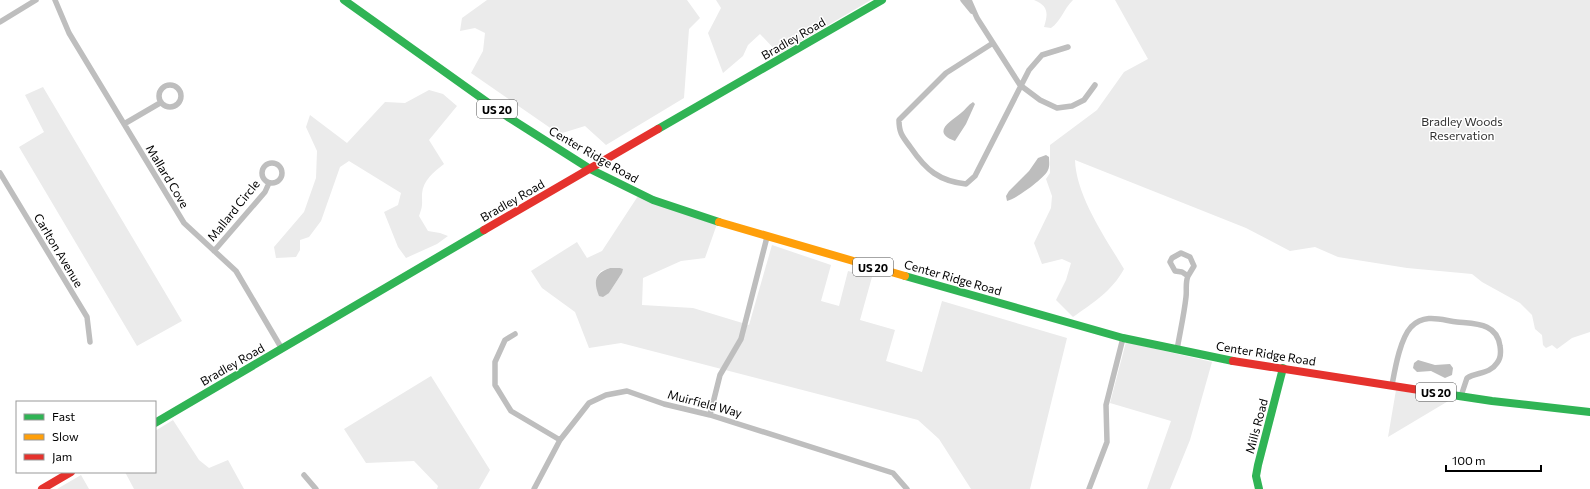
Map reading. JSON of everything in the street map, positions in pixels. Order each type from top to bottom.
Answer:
[{"type":"main road","name":"Center Ridge Road","points":[[344,0],[508,117],[612,181],[674,208],[767,237],[1123,338],[1177,350],[1283,368],[1461,396],[1590,412]]},
{"type":"main road","name":"Bradley Road","points":[[156,422],[590,168],[882,0]]},
{"type":"main road","name":"Mills Road","points":[[1259,489],[1256,476],[1258,465],[1283,368]]},
{"type":"main road","points":[[42,489],[69,473]]},
{"type":"street","points":[[0,22],[36,0]]},
{"type":"street","name":"Mallard Cove","points":[[55,0],[69,33],[184,223],[234,268],[282,349]]},
{"type":"street","points":[[963,0],[978,18]]},
{"type":"street","points":[[969,0],[978,18],[1020,85],[1040,100],[1057,108],[1072,106],[1084,100],[1095,85]]},
{"type":"street","points":[[993,43],[946,74],[899,120],[900,134],[920,162],[938,176],[953,182],[966,184],[975,176],[1020,85],[1029,70],[1042,55],[1068,47]]},
{"type":"street","points":[[172,85],[178,89],[181,100],[177,106],[170,108],[166,107],[160,102],[159,95],[165,86],[172,85]]},
{"type":"street","points":[[124,124],[160,102]]},
{"type":"street","name":"Carlton Avenue","points":[[0,173],[87,317],[90,342]]},
{"type":"street","name":"Mallard Circle","points":[[214,251],[265,192],[269,183]]},
{"type":"street","points":[[710,415],[720,375],[741,339],[767,237]]},
{"type":"street","points":[[1177,350],[1186,296],[1185,285],[1194,266],[1190,257],[1181,253],[1172,258],[1170,262],[1175,271],[1182,272],[1188,276]]},
{"type":"street","points":[[1392,385],[1399,354],[1408,332],[1415,324],[1424,320],[1436,318],[1480,324],[1493,330],[1497,336],[1501,346],[1500,357],[1491,370],[1467,378],[1461,396]]},
{"type":"street","points":[[516,334],[504,340],[495,362],[495,385],[511,411],[560,440]]},
{"type":"street","points":[[1089,489],[1107,442],[1106,405],[1123,338]]},
{"type":"street","name":"Muirfield Way","points":[[534,489],[560,440],[589,403],[606,395],[627,391],[664,404],[710,415],[893,473],[907,489]]},
{"type":"street","points":[[304,474],[316,489]]},
{"type":"green space","points":[[487,0],[687,0],[700,18],[689,29],[684,98],[606,145],[585,126],[559,134],[471,73],[483,51],[485,33],[475,28],[460,31],[462,18]]},
{"type":"green space","points":[[716,0],[871,0],[779,54],[760,34],[748,45],[743,56],[723,73],[708,33],[721,8]]},
{"type":"green space","points":[[1034,0],[1073,0],[1051,28],[1044,27],[1047,14],[1045,8],[1039,2]]},
{"type":"green space","name":"Bradley Woods Reservation","points":[[1115,0],[1590,0],[1590,332],[1572,338],[1557,349],[1552,345],[1546,348],[1543,345],[1542,335],[1535,329],[1532,315],[1520,303],[1482,282],[1472,274],[1407,268],[1338,257],[1315,247],[1290,251],[1246,228],[1075,160],[1077,174],[1086,202],[1093,217],[1124,269],[1108,290],[1073,317],[1056,300],[1066,280],[1071,263],[1062,259],[1042,264],[1034,243],[1051,208],[1052,196],[1046,179],[1050,173],[1050,145],[1097,110],[1124,72],[1148,59]]},
{"type":"green space","points":[[43,87],[182,321],[137,346],[19,147],[44,132],[25,95]]},
{"type":"green space","points":[[429,90],[443,94],[457,106],[429,140],[444,164],[436,170],[424,185],[422,207],[419,216],[428,231],[448,236],[437,244],[406,258],[398,247],[384,212],[398,205],[401,193],[349,161],[340,167],[321,221],[309,237],[300,240],[300,250],[296,257],[276,258],[274,247],[304,212],[316,178],[317,151],[306,127],[310,115],[347,143],[385,102],[405,103]]},
{"type":"green space","points":[[638,196],[717,224],[705,258],[681,261],[643,278],[642,305],[693,308],[749,325],[772,245],[831,265],[821,301],[839,306],[848,271],[872,277],[860,320],[895,330],[886,361],[922,372],[942,301],[1067,338],[1030,489],[971,489],[939,439],[918,420],[621,343],[589,348],[575,312],[542,288],[531,271],[577,242],[587,258],[602,251]],"holes":[[[610,268],[620,268],[622,273],[609,293],[597,276],[601,271]]]},
{"type":"green space","points":[[1126,342],[1212,362],[1190,440],[1170,489],[1147,489],[1171,421],[1110,403]]},
{"type":"green space","points":[[431,376],[490,470],[479,489],[437,489],[438,486],[414,461],[366,463],[344,429]]},
{"type":"green space","points":[[1396,390],[1450,400],[1388,437]]},
{"type":"green space","points":[[173,420],[199,460],[209,468],[228,460],[244,489],[134,489],[126,473],[156,473],[156,430]]},
{"type":"green space","points":[[81,475],[89,489],[57,489]]},
{"type":"shaded area","points":[[973,102],[975,104],[966,124],[955,141],[948,138],[943,131],[945,127]]},
{"type":"shaded area","points":[[1046,155],[1049,157],[1049,168],[1046,174],[1030,188],[1007,201],[1006,196],[1009,191],[1029,171],[1038,158]]},
{"type":"shaded area","points":[[610,268],[623,269],[609,293],[603,297],[599,296],[596,286],[598,275]]},
{"type":"shaded area","points":[[1418,360],[1435,365],[1450,364],[1453,368],[1452,375],[1445,378],[1431,371],[1417,372],[1413,368],[1414,363]]},
{"type":"traffic: fast","points":[[344,0],[508,117],[590,169],[653,200],[719,222]]},
{"type":"traffic: fast","points":[[658,129],[882,0]]},
{"type":"traffic: fast","points":[[156,422],[484,230]]},
{"type":"traffic: fast","points":[[905,276],[1123,338],[1233,361]]},
{"type":"traffic: fast","points":[[1259,489],[1256,476],[1258,465],[1283,368]]},
{"type":"traffic: fast","points":[[1419,390],[1492,401],[1590,412]]},
{"type":"traffic: slow","points":[[719,222],[905,276]]},
{"type":"traffic: jam","points":[[484,230],[658,129]]},
{"type":"traffic: jam","points":[[1233,361],[1419,390]]},
{"type":"traffic: jam","points":[[42,489],[69,473]]}]
